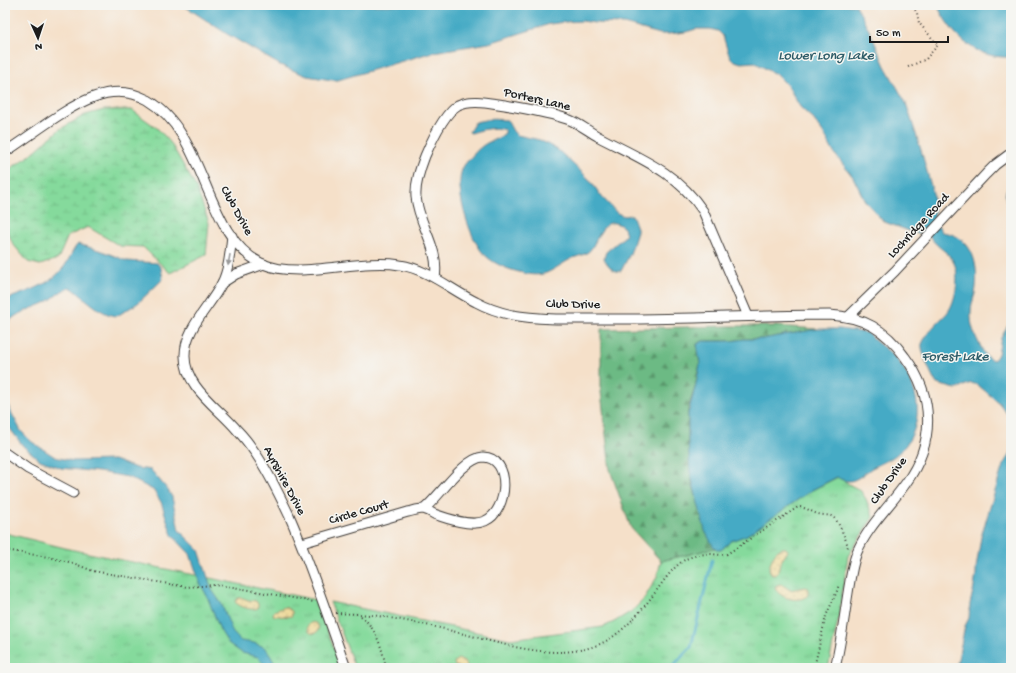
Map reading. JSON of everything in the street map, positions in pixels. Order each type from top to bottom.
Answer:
[{"type":"street","name":"Club Drive","points":[[5,152],[74,106],[92,98],[117,92],[136,95],[148,100],[159,108],[179,129],[190,148],[218,210],[232,236],[247,253],[264,264],[279,268],[300,269],[362,264],[389,264],[410,267],[435,278],[480,304],[493,310],[514,315],[547,318],[606,319],[829,315],[861,320],[874,326],[889,337],[914,370],[924,393],[928,416],[928,427],[923,450],[913,472],[867,534],[856,554],[851,574],[835,668]]},
{"type":"street","name":"Porters Lane","points":[[435,278],[437,262],[416,196],[418,175],[431,142],[438,129],[452,110],[456,106],[464,103],[483,102],[525,109],[569,120],[652,164],[674,179],[690,194],[704,211],[748,316]]},
{"type":"street","name":"Lochridge Road","points":[[848,317],[895,271],[986,174],[1011,153]]},
{"type":"street","name":"Ayrshire Drive","points":[[232,236],[227,268],[222,283],[189,334],[185,353],[186,367],[198,389],[237,429],[265,467],[302,543],[346,668]]},
{"type":"street","name":"Ayrshire Drive","points":[[222,283],[236,274],[264,264]]},
{"type":"street","points":[[5,453],[28,469],[73,493]]},
{"type":"street","points":[[483,457],[488,458],[497,462],[500,467],[503,482],[502,500],[500,508],[491,518],[481,523],[470,523],[446,518],[424,509],[461,469],[472,460],[483,457]]},
{"type":"street","name":"Circle Court","points":[[302,543],[408,512],[424,509]]},
{"type":"path","points":[[908,67],[926,59],[938,45],[919,23],[917,13],[912,5]]},
{"type":"path","points":[[5,550],[73,563],[92,571],[188,587],[214,585],[299,599],[317,603],[333,612],[382,616],[441,628],[539,652],[562,652],[600,644],[628,624],[643,609],[667,576],[677,566],[696,556],[709,554],[719,556],[727,554],[798,507],[804,507],[818,514],[834,518],[841,529],[848,546],[847,553]]},
{"type":"path","points":[[814,668],[826,616],[839,584]]},
{"type":"path","points":[[360,615],[366,620],[380,646],[386,668]]},
{"type":"green space","points":[[104,110],[132,110],[157,128],[170,142],[196,187],[209,223],[206,255],[170,273],[143,247],[120,246],[88,227],[68,236],[58,259],[40,265],[28,262],[13,244],[5,227],[5,172],[29,156],[60,129],[85,115]]},
{"type":"green space","points":[[776,326],[818,329],[762,339],[703,341],[697,344],[700,364],[695,388],[688,408],[688,442],[692,483],[710,540],[715,548],[661,561],[631,528],[610,470],[601,392],[601,329]]},
{"type":"green space","points":[[838,477],[860,490],[866,499],[873,517],[848,556],[838,620],[828,668],[355,668],[330,602],[510,639],[603,627],[632,611],[644,599],[657,577],[661,561],[715,548],[721,550],[731,541],[747,535],[812,490]]},
{"type":"green space","points":[[5,533],[69,549],[316,600],[341,668],[5,668]]},
{"type":"sand","points":[[786,548],[788,551],[780,563],[778,573],[772,575],[769,569],[772,559],[777,551]]},
{"type":"sand","points":[[781,584],[790,590],[806,587],[809,589],[809,594],[801,599],[791,599],[781,595],[775,588],[777,585]]},
{"type":"sand","points":[[238,598],[256,601],[258,608],[249,609],[240,605],[235,602]]},
{"type":"sand","points":[[285,607],[292,611],[292,616],[273,615],[274,611]]},
{"type":"sand","points":[[311,623],[315,623],[317,624],[317,632],[311,633],[308,630],[308,626]]},
{"type":"sand","points":[[458,659],[464,662],[469,668],[459,668],[455,666],[454,662]]},
{"type":"water","name":"Lower Long Lake","points":[[183,5],[856,5],[885,66],[906,103],[933,193],[935,222],[942,232],[953,235],[968,246],[972,254],[975,264],[976,284],[971,308],[971,321],[979,343],[989,358],[993,360],[998,354],[1001,338],[1011,320],[1011,419],[999,403],[978,385],[971,383],[956,389],[937,384],[925,358],[922,344],[930,331],[947,313],[955,296],[957,274],[954,263],[950,257],[927,234],[911,232],[882,220],[865,201],[853,177],[834,153],[814,120],[800,107],[788,86],[777,75],[754,62],[741,63],[732,60],[723,36],[718,31],[710,29],[696,29],[686,32],[660,34],[624,24],[582,21],[564,22],[550,24],[489,43],[433,52],[338,80],[332,80],[307,76],[280,65],[227,34]]},
{"type":"water","points":[[937,5],[1011,5],[1011,57],[998,57],[986,54],[976,50],[966,43],[950,26]]},
{"type":"water","points":[[490,119],[507,120],[517,135],[540,140],[558,150],[589,179],[602,197],[617,213],[624,216],[632,215],[637,232],[630,254],[621,271],[616,271],[611,268],[604,258],[606,252],[626,234],[624,228],[617,223],[610,223],[605,226],[588,252],[571,259],[546,273],[535,275],[514,271],[499,265],[485,256],[477,244],[467,222],[463,209],[460,183],[461,172],[465,164],[473,155],[484,145],[499,138],[505,133],[505,130],[496,128],[471,133],[469,132],[475,122]]},
{"type":"water","points":[[1011,182],[1011,214],[1007,205],[1005,194]]},
{"type":"water","points":[[78,244],[102,251],[127,261],[157,263],[161,268],[163,279],[138,303],[117,316],[99,310],[72,288],[68,288],[47,302],[17,315],[5,329],[5,300],[36,288],[58,274]]},
{"type":"water","points":[[818,329],[840,329],[868,333],[896,359],[909,377],[916,398],[917,416],[912,434],[903,449],[896,455],[872,468],[860,477],[852,481],[847,481],[837,477],[812,490],[747,535],[731,541],[721,550],[718,550],[713,546],[705,531],[690,472],[688,413],[700,364],[697,344],[703,341],[762,339]]},
{"type":"water","points":[[5,391],[9,408],[21,431],[32,442],[55,457],[73,461],[114,460],[136,468],[151,470],[172,497],[179,530],[199,550],[212,590],[221,603],[233,633],[241,641],[254,643],[264,647],[268,651],[277,668],[267,668],[258,657],[242,653],[228,643],[220,630],[207,596],[200,583],[190,554],[172,535],[161,502],[153,490],[128,477],[61,468],[40,460],[23,446],[5,422]]},
{"type":"water","points":[[1011,452],[1011,668],[956,668],[965,626],[969,618],[981,537],[1003,465]]},
{"type":"waterway","points":[[671,668],[691,647],[712,560]]},
{"type":"water label","name":"Forest Lake","points":[[955,357]]}]
